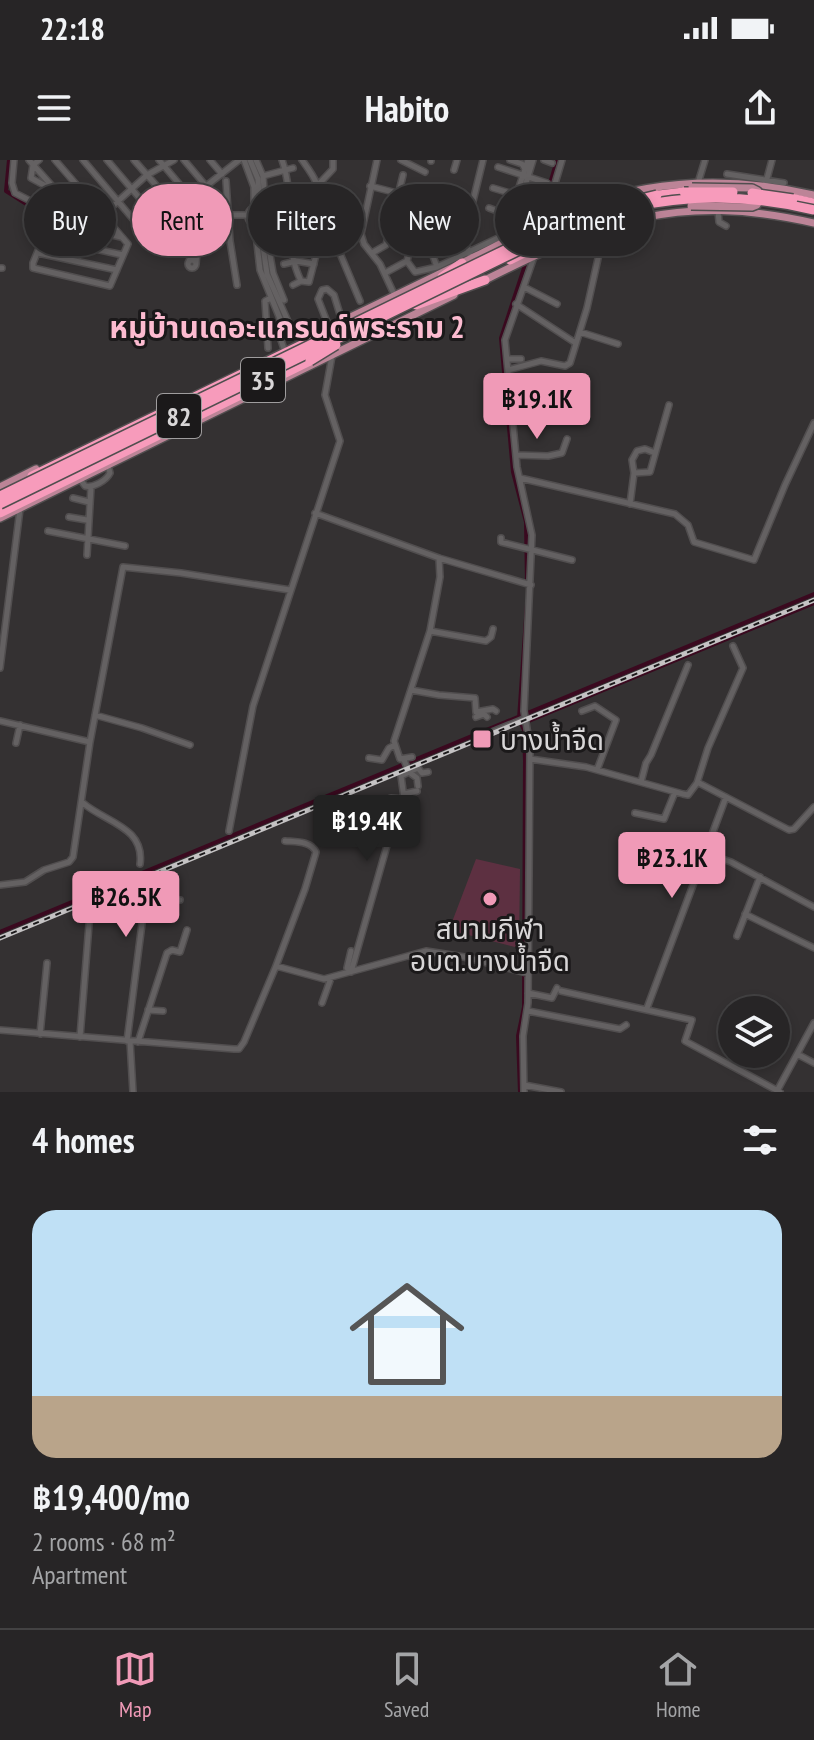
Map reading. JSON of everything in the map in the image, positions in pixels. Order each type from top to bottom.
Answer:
[{"type":"highway","name":"35","points":[[654,197],[720,190],[814,203]]},
{"type":"highway","name":"82","points":[[0,502],[556,225],[616,204],[708,191],[765,194],[814,203]]},
{"type":"highway","name":"82","points":[[357,326],[546,237],[619,210],[662,201],[714,197],[757,200],[814,211]]},
{"type":"highway","name":"35","points":[[654,205],[671,201],[731,199],[814,211]]},
{"type":"highway","name":"35","points":[[0,502],[413,302],[517,256]]},
{"type":"highway","points":[[413,302],[418,289],[448,274],[467,258]]},
{"type":"highway","points":[[413,302],[485,280]]},
{"type":"highway","points":[[0,502],[39,472],[301,343],[357,326]]},
{"type":"highway","points":[[0,502],[47,490],[106,464],[310,361],[357,326]]},
{"type":"highway","points":[[94,445],[102,445],[106,450],[106,464]]},
{"type":"main road","points":[[695,185],[766,183],[814,195]]},
{"type":"main road","name":"35","points":[[654,191],[695,185]]},
{"type":"main road","points":[[654,212],[691,206],[752,207],[760,199],[758,191],[749,188],[695,185]]},
{"type":"main road","name":"35","points":[[654,216],[671,212],[749,212],[814,223]]},
{"type":"main road","name":"35","points":[[0,502],[284,349],[438,270],[495,246]]},
{"type":"main road","name":"35","points":[[0,502],[20,509],[521,262],[526,256]]},
{"type":"street","points":[[14,160],[12,183],[15,193],[24,198]]},
{"type":"street","points":[[31,162],[39,160]]},
{"type":"street","points":[[55,160],[75,184]]},
{"type":"street","points":[[83,160],[132,218]]},
{"type":"street","points":[[107,160],[132,188]]},
{"type":"street","points":[[134,160],[155,184]]},
{"type":"street","points":[[138,184],[161,162],[174,160]]},
{"type":"street","points":[[184,160],[204,184]]},
{"type":"street","points":[[210,160],[222,174]]},
{"type":"street","points":[[209,184],[239,160],[252,184]]},
{"type":"street","points":[[253,160],[263,176],[264,184]]},
{"type":"street","points":[[253,160],[258,184]]},
{"type":"street","points":[[282,160],[288,184]]},
{"type":"street","points":[[302,160],[317,184]]},
{"type":"street","points":[[319,184],[333,169],[333,160]]},
{"type":"street","points":[[364,211],[377,160]]},
{"type":"street","points":[[401,160],[425,172]]},
{"type":"street","points":[[454,170],[457,160]]},
{"type":"street","points":[[477,184],[483,160]]},
{"type":"street","points":[[510,160],[522,164],[525,174]]},
{"type":"street","points":[[522,184],[531,160]]},
{"type":"street","points":[[544,160],[552,163]]},
{"type":"street","points":[[555,184],[562,160]]},
{"type":"street","points":[[695,185],[705,160]]},
{"type":"street","points":[[766,183],[772,160]]},
{"type":"street","points":[[31,162],[50,184]]},
{"type":"street","points":[[31,162],[31,176],[40,184]]},
{"type":"street","points":[[161,162],[179,184]]},
{"type":"street","points":[[498,167],[547,183]]},
{"type":"street","points":[[263,176],[293,168]]},
{"type":"street","points":[[727,174],[766,183],[784,183]]},
{"type":"street","points":[[400,184],[403,175]]},
{"type":"street","points":[[370,186],[380,188]]},
{"type":"street","points":[[118,201],[132,190]]},
{"type":"street","points":[[489,208],[495,210]]},
{"type":"street","points":[[718,211],[719,222],[726,226]]},
{"type":"street","points":[[748,222],[749,212]]},
{"type":"street","points":[[36,256],[33,263],[35,269],[108,286],[128,244],[116,229]]},
{"type":"street","points":[[116,235],[122,237]]},
{"type":"street","points":[[407,261],[415,272],[438,270],[467,258],[495,240]]},
{"type":"street","points":[[232,242],[237,285]]},
{"type":"street","points":[[364,242],[385,273],[394,294]]},
{"type":"street","points":[[372,253],[380,248]]},
{"type":"street","points":[[116,253],[123,255]]},
{"type":"street","points":[[52,256],[117,270]]},
{"type":"street","points":[[192,262],[194,256]]},
{"type":"street","points":[[257,256],[271,298],[288,330]]},
{"type":"street","points":[[263,256],[288,330]]},
{"type":"street","points":[[270,256],[284,300]]},
{"type":"street","points":[[292,256],[301,281]]},
{"type":"street","points":[[293,285],[301,281],[309,282],[316,256]]},
{"type":"street","points":[[340,256],[360,301]]},
{"type":"street","points":[[385,273],[407,261],[408,256]]},
{"type":"street","points":[[433,256],[438,270]]},
{"type":"street","points":[[530,256],[524,287],[505,337],[519,478],[531,524],[524,711],[530,741],[525,973],[528,1011],[523,1036],[524,1088],[561,1092]]},
{"type":"street","points":[[508,370],[541,361],[567,366],[572,360],[599,256]]},
{"type":"street","points":[[284,264],[314,264]]},
{"type":"street","points":[[524,287],[557,304]]},
{"type":"street","points":[[329,327],[318,299],[322,290],[327,289],[334,295],[342,321]]},
{"type":"street","points":[[268,348],[265,301],[271,298]]},
{"type":"street","points":[[516,304],[574,342]]},
{"type":"street","points":[[284,349],[281,340],[288,330],[299,329],[308,338]]},
{"type":"street","points":[[580,332],[618,344]]},
{"type":"street","points":[[229,831],[234,792],[253,706],[340,437],[325,395],[332,356]]},
{"type":"street","points":[[507,359],[521,359]]},
{"type":"street","points":[[634,473],[650,472],[669,405]]},
{"type":"street","points":[[519,478],[680,516],[688,525],[694,542],[755,560],[786,481],[814,423]]},
{"type":"street","points":[[516,455],[562,453],[567,439]]},
{"type":"street","points":[[630,504],[634,473],[632,460],[639,449],[655,453]]},
{"type":"street","points":[[80,479],[85,486],[91,487],[108,478],[110,473],[106,464]]},
{"type":"street","points":[[87,555],[91,487]]},
{"type":"street","points":[[73,498],[89,502]]},
{"type":"street","points":[[0,668],[20,509]]},
{"type":"street","points":[[315,513],[439,558],[528,585]]},
{"type":"street","points":[[69,517],[87,520]]},
{"type":"street","points":[[48,531],[125,546]]},
{"type":"street","points":[[501,538],[501,542],[572,560]]},
{"type":"street","points":[[384,801],[404,796],[418,788],[417,778],[399,758],[395,737],[430,631],[440,577],[439,558]]},
{"type":"street","points":[[0,885],[19,885],[44,870],[71,861],[123,567],[290,590]]},
{"type":"street","points":[[430,631],[486,641],[493,629]]},
{"type":"street","points":[[530,759],[597,770],[674,795],[688,795],[697,783],[708,748],[743,668],[733,646]]},
{"type":"street","points":[[641,783],[646,763],[688,665]]},
{"type":"street","points":[[411,690],[475,698],[477,716]]},
{"type":"street","points":[[582,711],[595,706],[616,720],[597,770]]},
{"type":"street","points":[[477,716],[493,709],[496,711]]},
{"type":"street","points":[[477,716],[485,714],[487,717]]},
{"type":"street","points":[[95,715],[190,745]]},
{"type":"street","points":[[487,734],[524,719]]},
{"type":"street","points":[[0,721],[90,742]]},
{"type":"street","points":[[16,743],[20,724]]},
{"type":"street","points":[[369,758],[382,760],[389,748],[395,745]]},
{"type":"street","points":[[351,971],[396,814],[404,796],[401,776],[412,757]]},
{"type":"street","points":[[406,765],[418,768],[422,773],[428,772]]},
{"type":"street","points":[[697,783],[789,830],[794,829],[814,807]]},
{"type":"street","points":[[635,813],[664,819],[674,795]]},
{"type":"street","points":[[647,1008],[725,799]]},
{"type":"street","points":[[83,803],[131,832],[141,857],[140,864]]},
{"type":"street","points":[[0,1030],[239,1049],[276,966],[316,852],[311,846],[285,841]]},
{"type":"street","points":[[705,853],[731,862],[814,907]]},
{"type":"street","points":[[737,936],[760,877]]},
{"type":"street","points":[[133,1092],[129,1041],[143,912],[147,897],[180,900]]},
{"type":"street","points":[[126,909],[143,912]]},
{"type":"street","points":[[80,1037],[90,912]]},
{"type":"street","points":[[745,914],[814,948]]},
{"type":"street","points":[[138,1042],[167,953],[172,950],[180,952],[187,930]]},
{"type":"street","points":[[351,951],[347,968],[351,971]]},
{"type":"street","points":[[276,966],[320,979],[331,978],[423,951],[464,957],[525,973]]},
{"type":"street","points":[[40,1034],[47,963]]},
{"type":"street","points":[[322,1003],[331,978]]},
{"type":"street","points":[[528,993],[552,998],[559,990],[692,1020],[685,1041],[778,1091],[814,1025]]},
{"type":"street","points":[[148,1010],[163,1011]]},
{"type":"street","points":[[528,1011],[620,1029],[626,1025]]},
{"type":"street","points":[[797,1054],[814,1063]]},
{"type":"shaded area","name":"สนามกีฬา อบต.บางน้ำจืด","points":[[476,859],[520,869],[519,948],[449,930]]},
{"type":"waterway","points":[[9,160],[6,191],[24,202]]},
{"type":"waterway","points":[[550,184],[557,160]]},
{"type":"waterway","points":[[526,262],[501,338],[513,472],[526,522],[527,583]]},
{"type":"waterway","points":[[0,932],[814,594]]},
{"type":"waterway","points":[[524,723],[814,603]]},
{"type":"waterway","points":[[520,1092],[518,1036],[524,1007],[525,761],[524,730],[519,719],[527,604]]},
{"type":"railway","points":[[0,938],[814,600]]},
{"type":"place","name":"บางน้ำจืด","points":[[482,739]]},
{"type":"place","name":"สนามกีฬา อบต.บางน้ำจืด","points":[[490,899]]},
{"type":"district","name":"หมู่บ้านเดอะแกรนด์พระราม 2","points":[[287,326]]}]
